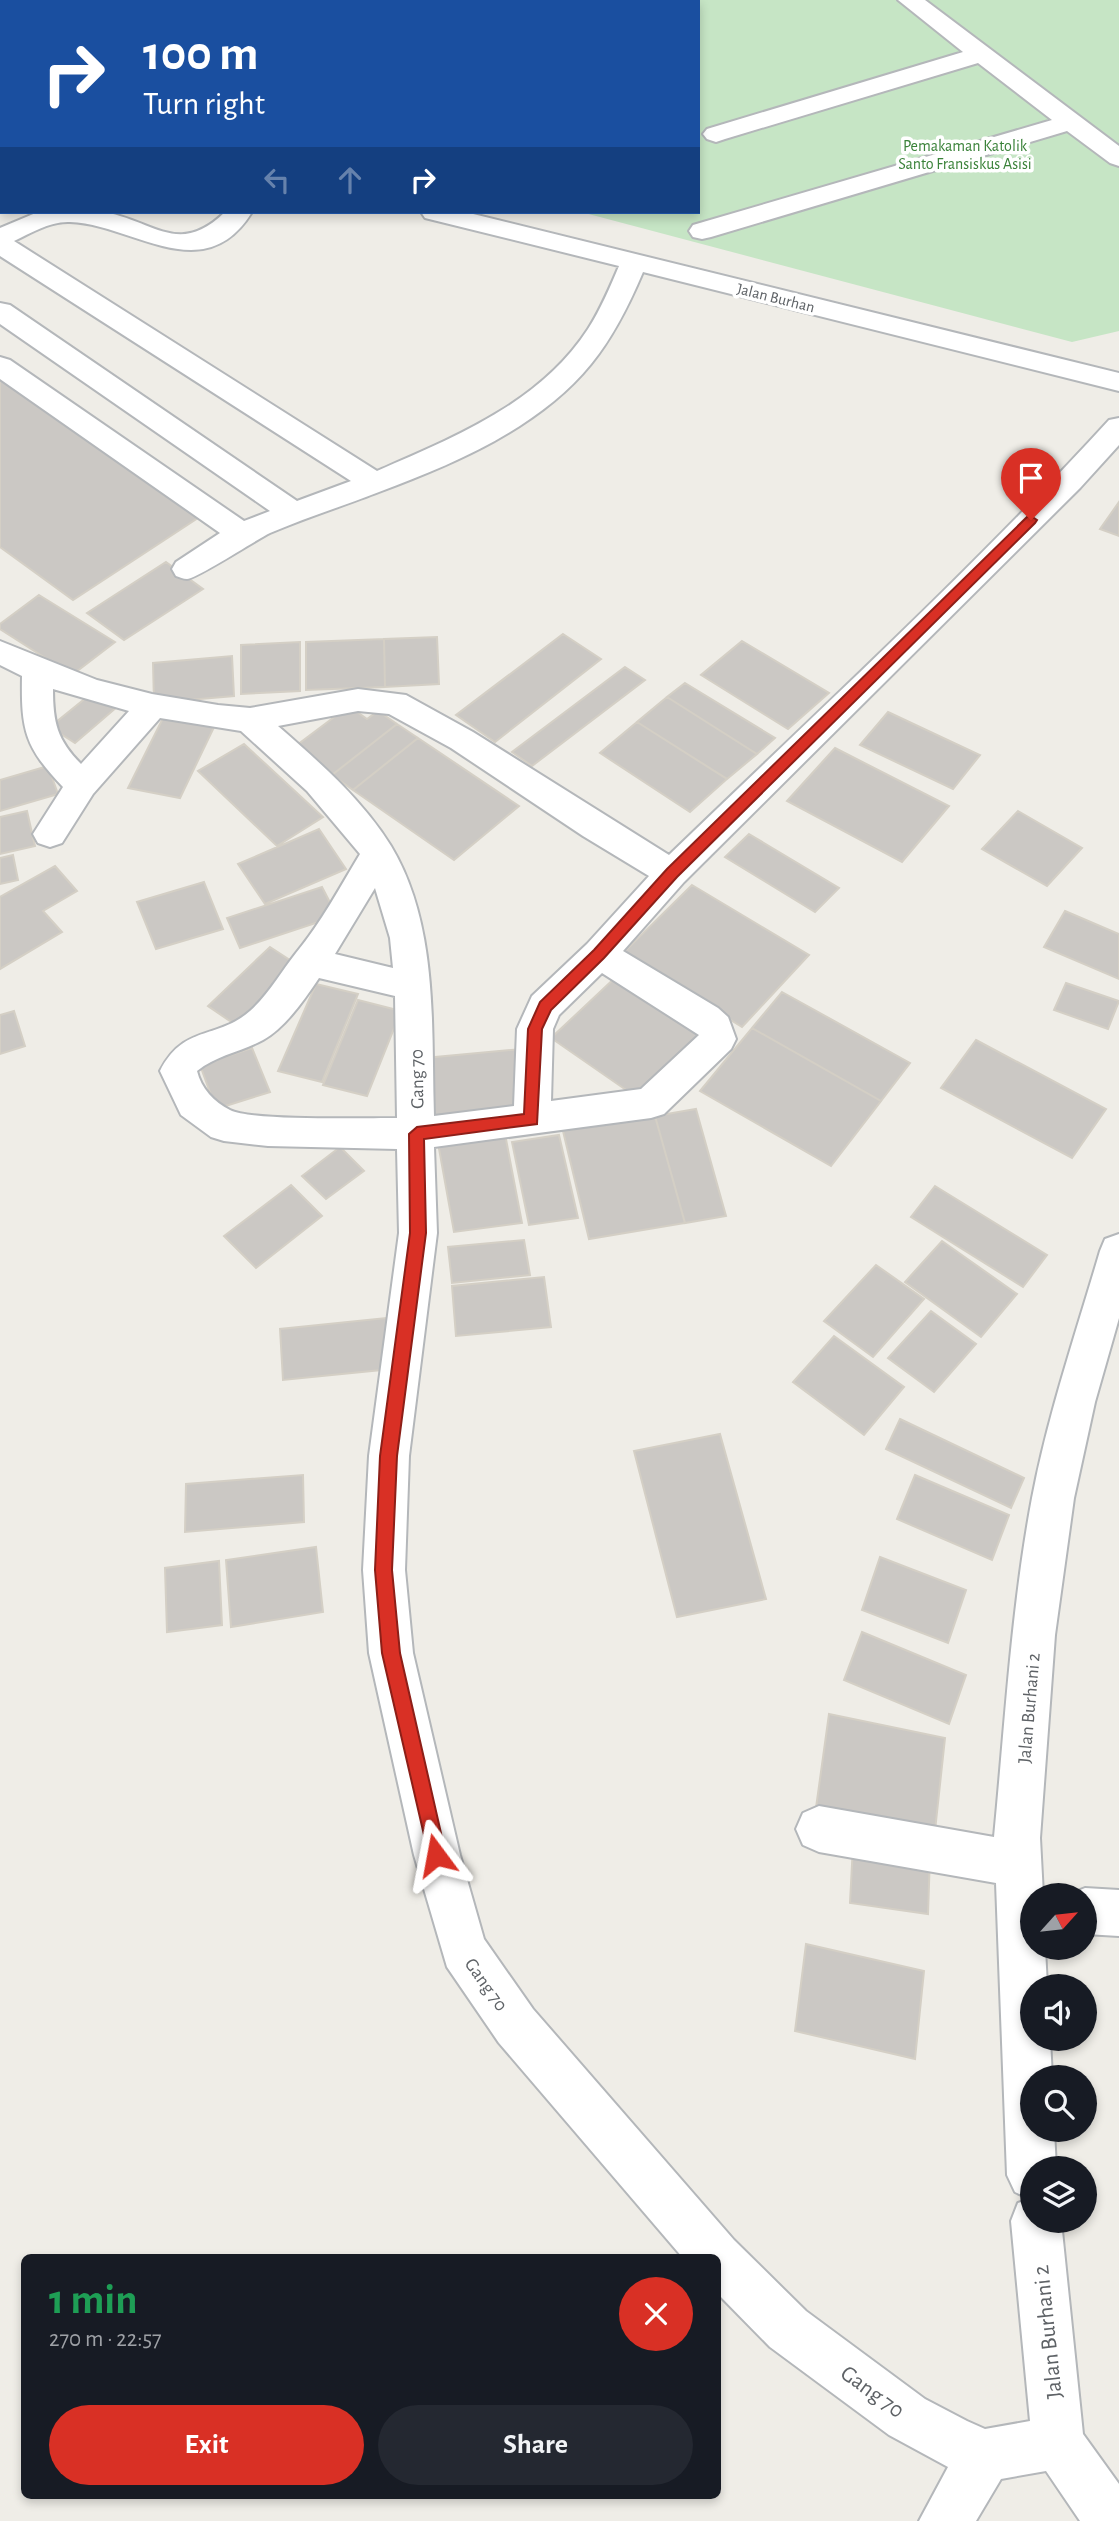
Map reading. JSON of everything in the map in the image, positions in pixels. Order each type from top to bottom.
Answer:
[{"type":"street","points":[[910,0],[1119,158]]},
{"type":"street","points":[[716,134],[981,54]]},
{"type":"street","points":[[702,231],[1071,121]]},
{"type":"street","points":[[0,237],[40,215],[69,214],[91,217],[174,242],[191,243],[209,239],[226,230],[238,214]]},
{"type":"street","name":"Jalan Burhan","points":[[442,214],[1119,382]]},
{"type":"street","points":[[0,244],[107,347],[294,513]]},
{"type":"street","points":[[187,569],[242,534],[375,483],[505,423],[561,382],[606,324],[634,262]]},
{"type":"street","points":[[0,311],[107,347],[375,483]]},
{"type":"street","points":[[0,366],[242,534]]},
{"type":"street","points":[[532,1119],[535,1029],[545,1006],[599,954],[672,873],[953,598],[1070,481],[1119,427]]},
{"type":"street","points":[[0,652],[67,682],[153,705],[204,715],[250,720],[358,700],[395,703],[462,740],[594,827],[672,873]]},
{"type":"street","points":[[38,671],[37,718],[51,754],[81,785]]},
{"type":"street","points":[[50,834],[81,785],[153,705]]},
{"type":"street","name":"Gang 70","points":[[250,720],[328,789],[355,820],[377,854],[395,896],[407,938],[412,986],[418,1233],[389,1456],[384,1570],[391,1653],[436,1855],[464,1950],[509,2015],[714,2254]]},
{"type":"street","points":[[377,854],[293,986],[261,1024],[184,1059],[178,1071],[194,1104],[224,1126],[268,1131],[417,1134],[651,1103],[718,1039],[715,1027],[705,1018],[599,954]]},
{"type":"street","points":[[309,962],[412,986]]},
{"type":"street","name":"Jalan Burhani 2","points":[[1022,1883],[1017,1838],[1034,1635],[1053,1498],[1075,1402],[1119,1251]]},
{"type":"street","points":[[819,1829],[1020,1892]]},
{"type":"street","points":[[1097,1912],[1119,1913]]},
{"type":"street","name":"Jalan Burhani 2","points":[[1025,1960],[1031,2156]]},
{"type":"street","name":"Jalan Burhani 2","points":[[1037,2233],[1058,2443]]},
{"type":"street","name":"Gang 70","points":[[721,2262],[788,2329],[907,2417],[950,2441],[985,2455]]},
{"type":"street","points":[[946,2521],[985,2455],[1058,2443],[1099,2502],[1119,2521]]},
{"type":"green space","name":"Pemakaman Katolik Santo Fransiskus Asisi","points":[[700,0],[1119,0],[1119,331],[1072,342],[589,214],[700,214]]},
{"type":"building","points":[[0,378],[201,516],[73,600],[0,547]]},
{"type":"building","points":[[1119,502],[1119,536],[1100,529]]},
{"type":"building","points":[[166,562],[203,589],[124,640],[87,613]]},
{"type":"building","points":[[39,595],[115,642],[72,675],[0,629],[0,624]]},
{"type":"building","points":[[563,634],[601,659],[495,742],[456,715]]},
{"type":"building","points":[[437,637],[439,684],[385,687],[384,639]]},
{"type":"building","points":[[384,639],[385,687],[306,690],[306,642]]},
{"type":"building","points":[[742,641],[829,693],[788,729],[701,675]]},
{"type":"building","points":[[300,642],[300,691],[241,694],[241,645]]},
{"type":"building","points":[[232,656],[234,696],[154,703],[153,663]]},
{"type":"building","points":[[625,667],[645,680],[532,766],[512,752]]},
{"type":"building","points":[[685,683],[775,738],[757,754],[667,697]]},
{"type":"building","points":[[92,693],[117,707],[75,743],[50,727]]},
{"type":"building","points":[[667,697],[757,754],[727,779],[637,722]]},
{"type":"building","points":[[349,706],[367,719],[378,711],[397,724],[332,775],[293,748]]},
{"type":"building","points":[[888,712],[980,755],[953,789],[860,745]]},
{"type":"building","points":[[165,714],[216,723],[180,798],[128,788]]},
{"type":"building","points":[[637,722],[727,779],[690,812],[600,753]]},
{"type":"building","points":[[397,724],[418,738],[353,790],[332,775]]},
{"type":"building","points":[[418,738],[519,806],[454,860],[353,790]]},
{"type":"building","points":[[244,744],[323,817],[277,846],[198,771]]},
{"type":"building","points":[[835,748],[949,806],[902,862],[787,801]]},
{"type":"building","points":[[48,766],[58,794],[0,811],[0,780]]},
{"type":"building","points":[[27,811],[35,846],[0,854],[0,817]]},
{"type":"building","points":[[1018,811],[1082,848],[1047,886],[982,849]]},
{"type":"building","points":[[319,829],[346,869],[265,904],[238,864]]},
{"type":"building","points":[[749,834],[839,888],[815,912],[725,857]]},
{"type":"building","points":[[13,855],[18,880],[0,884],[0,858]]},
{"type":"building","points":[[55,866],[77,891],[43,911],[62,932],[0,969],[0,897]]},
{"type":"building","points":[[204,882],[223,929],[156,949],[137,902]]},
{"type":"building","points":[[692,885],[809,955],[742,1027],[623,953]]},
{"type":"building","points":[[322,887],[337,916],[240,948],[227,918]]},
{"type":"building","points":[[1065,911],[1119,934],[1119,979],[1044,947]]},
{"type":"building","points":[[270,947],[302,968],[240,1028],[208,1006]]},
{"type":"building","points":[[619,974],[709,1035],[642,1101],[551,1038]]},
{"type":"building","points":[[1066,983],[1119,1001],[1108,1029],[1054,1010]]},
{"type":"building","points":[[316,984],[358,994],[322,1082],[278,1071]]},
{"type":"building","points":[[782,992],[910,1063],[881,1101],[752,1028]]},
{"type":"building","points":[[358,1000],[401,1011],[367,1096],[323,1085]]},
{"type":"building","points":[[14,1011],[25,1046],[0,1054],[0,1015]]},
{"type":"building","points":[[752,1028],[881,1101],[831,1166],[700,1091]]},
{"type":"building","points":[[976,1040],[1106,1109],[1072,1158],[941,1088]]},
{"type":"building","points":[[252,1048],[270,1092],[216,1109],[200,1065]]},
{"type":"building","points":[[522,1049],[530,1108],[432,1118],[425,1058]]},
{"type":"building","points":[[696,1109],[726,1216],[685,1223],[655,1116]]},
{"type":"building","points":[[655,1116],[685,1223],[589,1239],[563,1131]]},
{"type":"building","points":[[505,1134],[522,1223],[454,1232],[438,1143]]},
{"type":"building","points":[[559,1135],[578,1218],[529,1225],[512,1142]]},
{"type":"building","points":[[340,1147],[364,1171],[326,1199],[302,1176]]},
{"type":"building","points":[[291,1185],[322,1216],[256,1268],[224,1236]]},
{"type":"building","points":[[935,1186],[1047,1255],[1023,1287],[911,1217]]},
{"type":"building","points":[[524,1240],[530,1275],[452,1283],[448,1247]]},
{"type":"building","points":[[942,1241],[1017,1294],[981,1337],[905,1282]]},
{"type":"building","points":[[876,1265],[924,1299],[873,1357],[824,1321]]},
{"type":"building","points":[[544,1277],[551,1327],[456,1336],[452,1286]]},
{"type":"building","points":[[931,1311],[976,1344],[934,1392],[888,1358]]},
{"type":"building","points":[[386,1318],[391,1369],[283,1380],[280,1329]]},
{"type":"building","points":[[834,1336],[904,1387],[864,1435],[793,1382]]},
{"type":"building","points":[[900,1419],[1024,1478],[1011,1508],[886,1449]]},
{"type":"building","points":[[720,1434],[766,1599],[677,1617],[634,1451]]},
{"type":"building","points":[[303,1475],[304,1522],[185,1532],[186,1484]]},
{"type":"building","points":[[915,1475],[1009,1515],[992,1560],[897,1519]]},
{"type":"building","points":[[316,1547],[323,1612],[231,1627],[226,1560]]},
{"type":"building","points":[[880,1557],[966,1590],[948,1643],[862,1610]]},
{"type":"building","points":[[219,1561],[222,1625],[167,1632],[165,1568]]},
{"type":"building","points":[[862,1632],[966,1675],[949,1724],[844,1680]]},
{"type":"building","points":[[829,1714],[945,1738],[934,1840],[815,1815]]},
{"type":"building","points":[[853,1845],[930,1855],[928,1914],[850,1903]]},
{"type":"building","points":[[806,1944],[924,1971],[915,2059],[795,2031]]},
{"type":"route","points":[[436,1855],[391,1653],[384,1570],[389,1456],[418,1233],[417,1134],[532,1119],[535,1029],[545,1006],[599,954],[672,873],[1031,520]]}]
